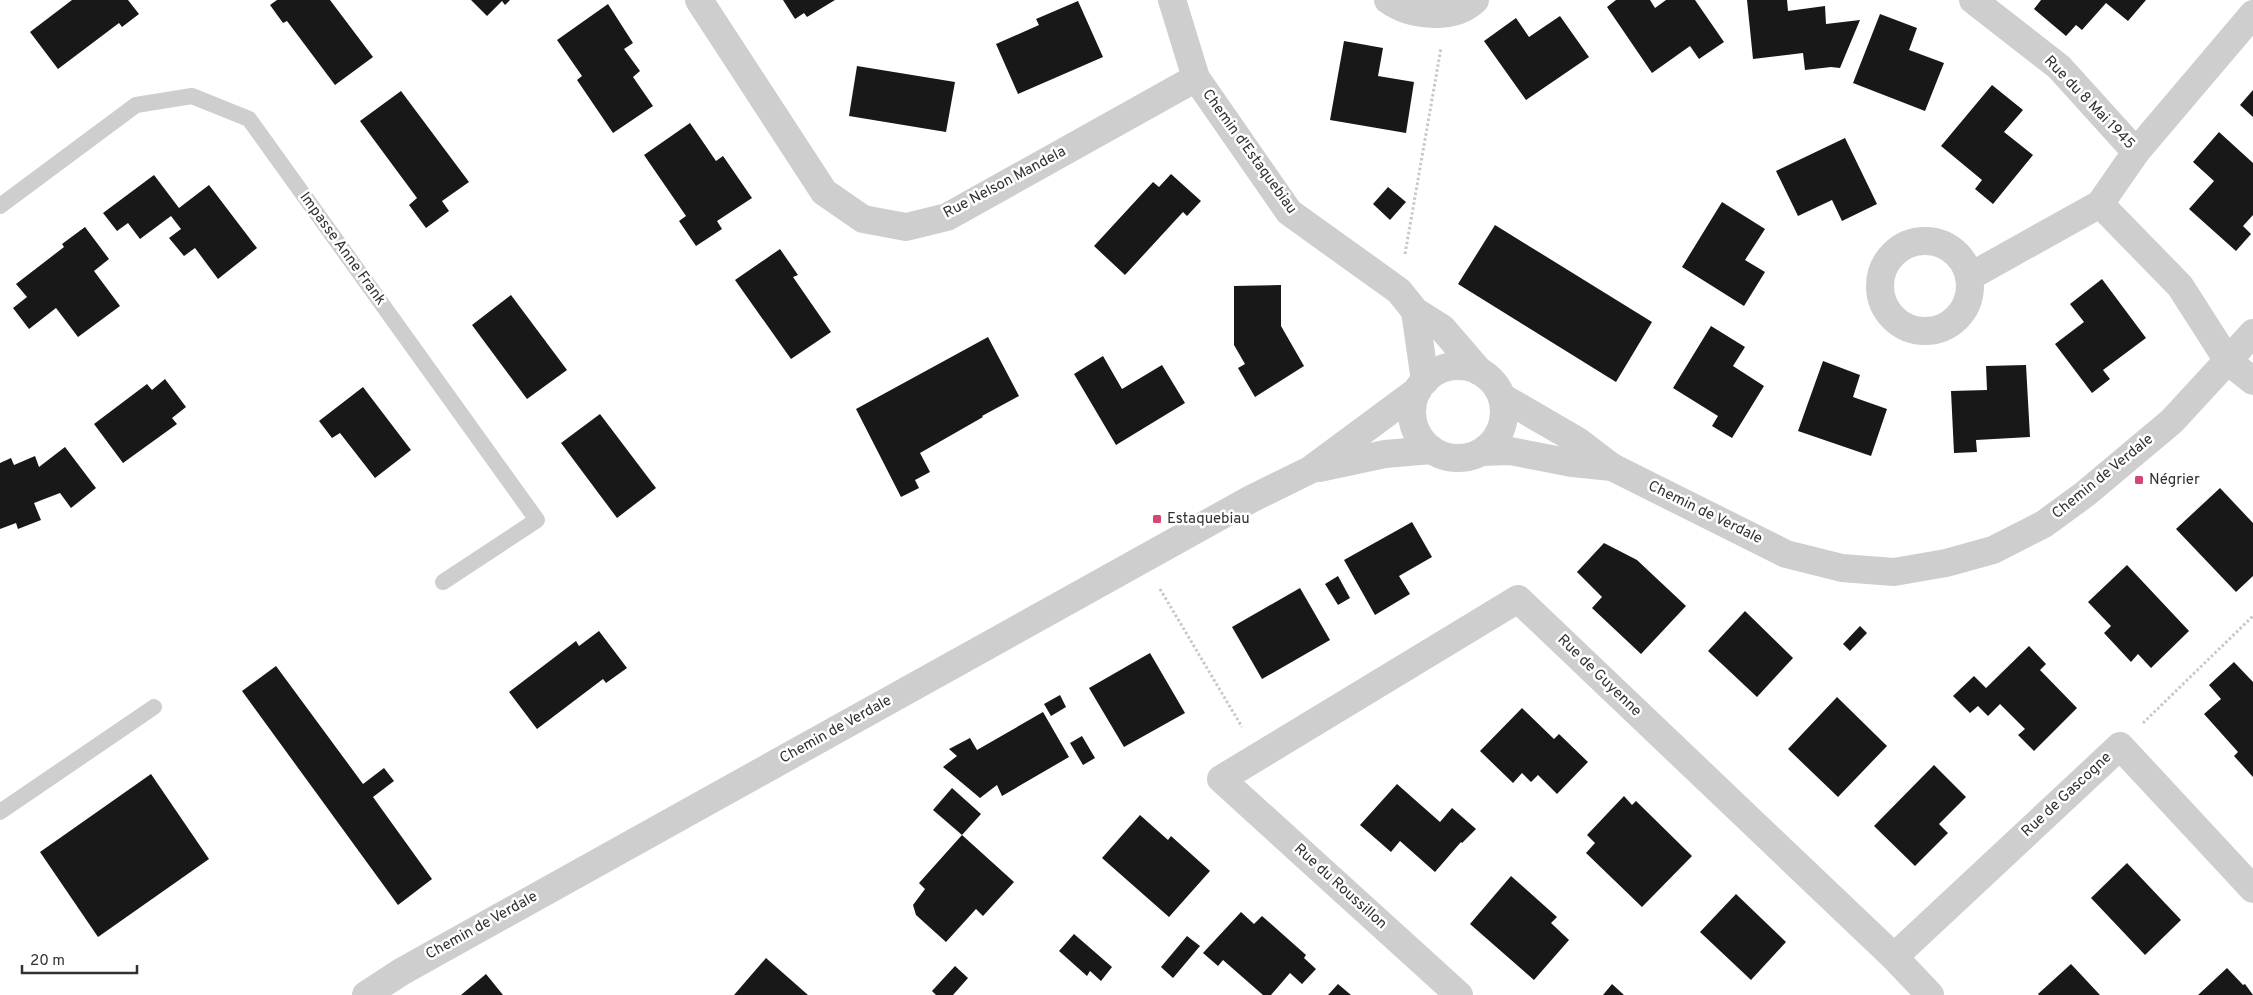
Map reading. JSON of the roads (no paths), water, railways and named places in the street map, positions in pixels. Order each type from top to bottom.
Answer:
[{"type":"street","name":"Rue Nelson Mandela","points":[[699,0],[824,192],[863,219],[906,227],[947,217],[1196,78]]},
{"type":"street","name":"Chemin d'Estaquebiau","points":[[1172,0],[1196,78],[1289,212],[1442,328],[1479,371]]},
{"type":"street","points":[[1388,0],[1398,8],[1425,14],[1447,13],[1475,0]]},
{"type":"street","name":"Rue du 8 Mai 1945","points":[[1973,0],[2059,67],[2136,152],[2100,204]]},
{"type":"street","points":[[2136,152],[2253,14]]},
{"type":"street","points":[[1969,277],[2100,204],[2180,286],[2228,361],[2253,381]]},
{"type":"street","points":[[1407,301],[1421,385],[1413,401],[1413,423],[1423,443],[1432,450]]},
{"type":"street","name":"Chemin de Verdale","points":[[366,995],[401,972],[1251,499],[1310,470],[1434,373],[1445,368],[1468,367],[1479,371],[1493,382],[1502,397],[1578,441],[1612,467],[1786,554],[1842,568],[1894,572],[1946,563],[1993,550],[2044,524],[2085,494],[2172,421],[2253,333]]},
{"type":"street","points":[[1482,452],[1491,445],[1502,428],[1505,418],[1502,397]]},
{"type":"street","name":"Chemin de Verdale","points":[[1310,470],[1385,454],[1432,450],[1452,458],[1473,456],[1482,452],[1510,451],[1572,463],[1612,467]]},
{"type":"street","name":"Rue de Guyenne","points":[[1221,779],[1518,599],[1894,957],[1930,995]]},
{"type":"street","name":"Rue de Gascogne","points":[[1894,957],[2120,746],[2253,888]]},
{"type":"street","name":"Rue du Roussillon","points":[[1221,779],[1460,995]]},
{"type":"lane","name":"Impasse Anne Frank","points":[[0,206],[136,105],[192,96],[249,120],[537,520],[443,582]]},
{"type":"lane","points":[[0,812],[154,707]]},
{"type":"place","name":"Négrier","points":[[2139,480]]},
{"type":"place","name":"Estaquebiau","points":[[1157,519]]}]
